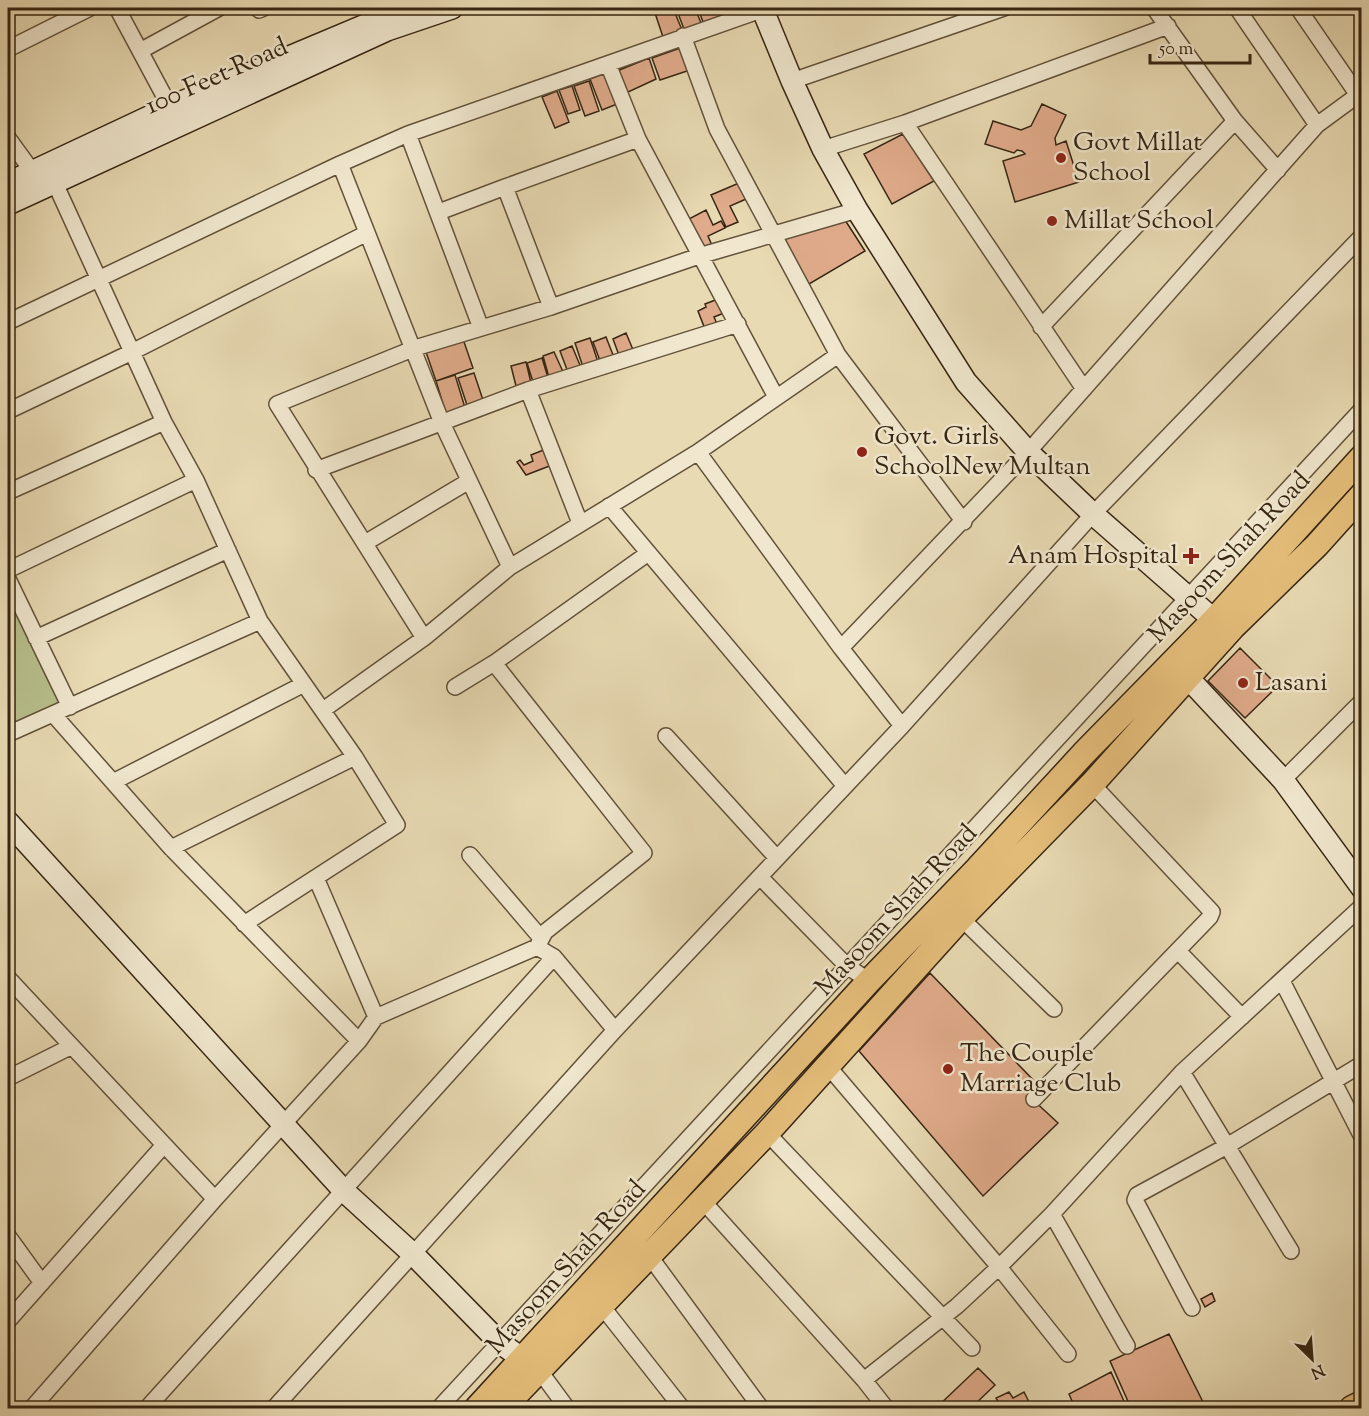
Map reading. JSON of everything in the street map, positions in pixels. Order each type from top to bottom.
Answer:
[{"type":"main road","name":"100 Feet Road","points":[[8,183],[378,12],[406,8]]},
{"type":"main road","name":"100 Feet Road","points":[[8,204],[387,30],[452,8]]},
{"type":"main road","points":[[764,8],[792,81],[823,149],[857,210],[966,382],[1028,452],[1093,514],[1214,620]]},
{"type":"main road","name":"Masoom Shah Road","points":[[503,1408],[531,1364],[863,988],[1085,752],[1214,620],[1296,527],[1362,457]]},
{"type":"main road","name":"Masoom Shah Road","points":[[477,1408],[601,1305],[767,1133],[961,918],[1098,777],[1189,679],[1233,627],[1317,545],[1362,495]]},
{"type":"main road","points":[[1296,527],[1317,545]]},
{"type":"main road","points":[[1189,679],[1282,780],[1362,888]]},
{"type":"main road","points":[[1085,752],[1098,777]]},
{"type":"main road","points":[[9,826],[345,1192],[414,1255],[500,1343],[531,1364]]},
{"type":"main road","points":[[863,988],[877,1010]]},
{"type":"main road","points":[[1352,1408],[1362,1403]]},
{"type":"street","points":[[8,49],[90,8]]},
{"type":"street","points":[[117,8],[170,107]]},
{"type":"street","points":[[140,51],[219,8]]},
{"type":"street","points":[[257,8],[259,10],[264,8]]},
{"type":"street","points":[[8,322],[408,134],[764,8]]},
{"type":"street","points":[[792,81],[1004,8]]},
{"type":"street","points":[[1154,8],[1235,121],[1278,170]]},
{"type":"street","points":[[1237,8],[1317,125]]},
{"type":"street","points":[[841,648],[964,522],[1028,452],[1317,125],[1360,96],[1298,8]]},
{"type":"street","points":[[823,149],[905,123],[1168,26]]},
{"type":"street","points":[[683,36],[717,129],[772,236],[838,355],[964,522]]},
{"type":"street","points":[[608,64],[638,139],[776,397]]},
{"type":"street","points":[[1041,327],[1235,121]]},
{"type":"street","points":[[905,123],[1084,389]]},
{"type":"street","points":[[408,134],[481,328]]},
{"type":"street","points":[[8,138],[32,171]]},
{"type":"street","points":[[439,212],[638,139]]},
{"type":"street","points":[[340,164],[415,348],[442,423],[510,567]]},
{"type":"street","points":[[54,181],[164,422],[196,480],[260,621],[356,758],[397,825],[244,924]]},
{"type":"street","points":[[505,187],[551,307]]},
{"type":"street","points":[[424,638],[316,470],[277,404],[415,348],[551,307],[699,256],[857,210]]},
{"type":"street","points":[[8,411],[132,352],[368,232]]},
{"type":"street","points":[[274,1408],[615,1030],[761,878],[776,857],[902,726],[1093,514],[1362,236]]},
{"type":"street","points":[[316,470],[528,390],[738,324]]},
{"type":"street","points":[[323,710],[424,638],[510,567],[698,452],[838,355]]},
{"type":"street","points":[[528,390],[580,523]]},
{"type":"street","points":[[439,1408],[1362,409]]},
{"type":"street","points":[[8,492],[164,422]]},
{"type":"street","points":[[698,452],[841,648],[902,726]]},
{"type":"street","points":[[8,570],[196,480]]},
{"type":"street","points":[[365,543],[469,481]]},
{"type":"street","points":[[609,506],[647,554],[845,786]]},
{"type":"street","points":[[36,638],[228,550]]},
{"type":"street","points":[[455,687],[494,663],[647,554]]},
{"type":"street","points":[[8,579],[70,707]]},
{"type":"street","points":[[8,734],[260,621]]},
{"type":"street","points":[[32,1408],[215,1199],[359,1041],[376,1017],[539,943],[545,932],[644,853],[494,663]]},
{"type":"street","points":[[113,782],[304,684]]},
{"type":"street","points":[[1282,780],[1362,700]]},
{"type":"street","points":[[53,714],[171,848],[359,1041]]},
{"type":"street","points":[[666,736],[776,857]]},
{"type":"street","points":[[171,848],[356,758]]},
{"type":"street","points":[[1034,1099],[1178,951],[1212,912],[1098,777]]},
{"type":"street","points":[[470,855],[539,943],[554,957],[615,1030]]},
{"type":"street","points":[[316,878],[376,1017]]},
{"type":"street","points":[[761,878],[847,966],[863,988]]},
{"type":"street","points":[[864,1380],[999,1267],[1052,1215],[1182,1072],[1362,906]]},
{"type":"street","points":[[961,918],[1054,1009]]},
{"type":"street","points":[[1178,951],[1242,1017]]},
{"type":"street","points":[[147,1408],[345,1192],[554,957]]},
{"type":"street","points":[[8,978],[14,994],[70,1047],[215,1199]]},
{"type":"street","points":[[1282,981],[1362,1137]]},
{"type":"street","points":[[8,1078],[70,1047]]},
{"type":"street","points":[[1192,1308],[1135,1200],[1137,1195],[1227,1146],[1362,1064]]},
{"type":"street","points":[[827,1065],[999,1267],[1068,1354]]},
{"type":"street","points":[[1182,1072],[1291,1251]]},
{"type":"street","points":[[767,1133],[972,1348]]},
{"type":"street","points":[[8,1321],[164,1145]]},
{"type":"street","points":[[702,1200],[864,1380],[886,1408]]},
{"type":"street","points":[[1052,1215],[1127,1346]]},
{"type":"street","points":[[8,1236],[42,1283]]},
{"type":"street","points":[[648,1254],[761,1408]]},
{"type":"street","points":[[601,1305],[682,1408]]},
{"type":"street","points":[[531,1364],[567,1408]]},
{"type":"green space","points":[[8,593],[76,704],[8,734]]},
{"type":"building","points":[[673,8],[682,30],[663,37],[654,10]]},
{"type":"building","points":[[676,8],[695,8],[701,23],[684,29]]},
{"type":"building","points":[[698,8],[717,8],[720,16],[703,22]]},
{"type":"building","points":[[683,47],[690,70],[660,80],[652,58]]},
{"type":"building","points":[[649,58],[656,79],[626,93],[617,71]]},
{"type":"building","points":[[605,73],[617,104],[602,110],[590,79]]},
{"type":"building","points":[[589,81],[599,111],[585,116],[574,86]]},
{"type":"building","points":[[572,86],[580,110],[568,114],[559,90]]},
{"type":"building","points":[[557,91],[569,122],[555,128],[542,97]]},
{"type":"building","points":[[1042,104],[1066,115],[1055,138],[1056,145],[1066,141],[1079,182],[1015,202],[1003,161],[1025,154],[1022,151],[1017,150],[1014,153],[985,144],[993,121],[1021,130],[1031,126]]},
{"type":"building","points":[[903,134],[934,181],[892,204],[864,154]]},
{"type":"building","points":[[739,183],[746,199],[730,206],[738,222],[726,227],[711,195]]},
{"type":"building","points":[[706,210],[713,225],[721,221],[725,228],[708,236],[714,250],[701,256],[685,221]]},
{"type":"building","points":[[845,220],[865,251],[804,287],[776,237]]},
{"type":"building","points":[[718,299],[724,313],[714,317],[717,324],[705,329],[698,311],[706,307],[705,304]]},
{"type":"building","points":[[626,333],[634,352],[620,358],[613,339]]},
{"type":"building","points":[[606,337],[615,360],[602,366],[593,342]]},
{"type":"building","points":[[590,338],[599,365],[584,370],[575,343]]},
{"type":"building","points":[[463,339],[473,368],[436,381],[426,352]]},
{"type":"building","points":[[572,346],[582,370],[569,375],[560,351]]},
{"type":"building","points":[[554,352],[565,376],[550,381],[543,356]]},
{"type":"building","points":[[542,358],[549,381],[534,385],[527,363]]},
{"type":"building","points":[[526,362],[532,387],[517,390],[511,366]]},
{"type":"building","points":[[474,373],[484,403],[468,408],[458,378]]},
{"type":"building","points":[[455,375],[466,411],[447,417],[436,381]]},
{"type":"building","points":[[546,449],[552,465],[526,475],[517,462],[520,460],[524,465],[533,461],[531,455]]},
{"type":"building","name":"Lasani","points":[[1240,648],[1278,686],[1245,718],[1208,681]]},
{"type":"building","name":"The Couple Marriage Club","points":[[930,973],[1040,1087],[1030,1097],[1058,1123],[983,1196],[859,1051]]},
{"type":"building","points":[[1212,1293],[1215,1301],[1205,1307],[1201,1299]]},
{"type":"building","points":[[1169,1334],[1206,1408],[1131,1408],[1110,1361]]},
{"type":"building","points":[[978,1368],[995,1385],[971,1408],[936,1408]]},
{"type":"building","points":[[1111,1372],[1127,1408],[1075,1408],[1069,1394]]},
{"type":"building","points":[[1009,1392],[1013,1398],[1024,1392],[1032,1408],[1002,1408],[996,1398]]},
{"type":"place","name":"Govt Millat School","points":[[1061,158]]},
{"type":"place","name":"Millat School","points":[[1052,221]]},
{"type":"place","name":"Govt. Girls SchoolNew Multan","points":[[862,452]]},
{"type":"place","name":"Anam Hospital","points":[[1191,556]]},
{"type":"place","name":"Lasani","points":[[1243,683]]},
{"type":"place","name":"The Couple Marriage Club","points":[[948,1069]]}]
